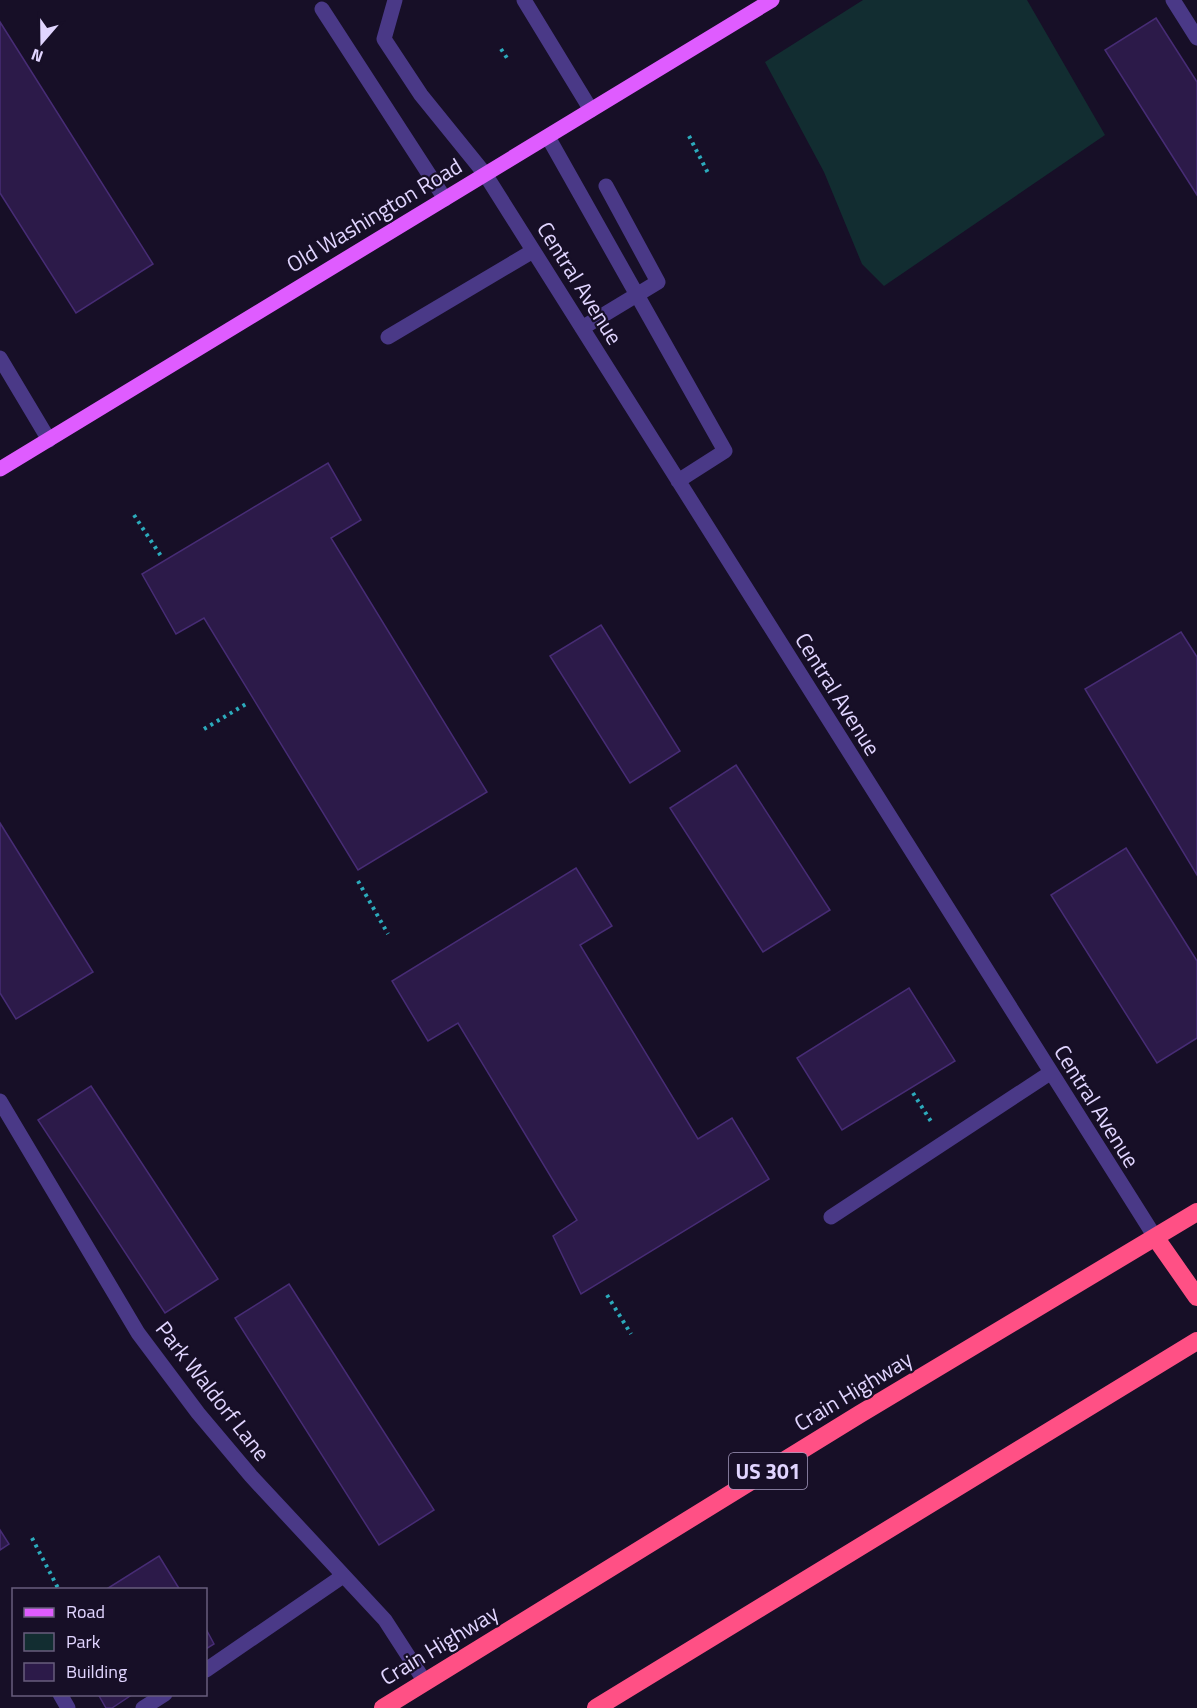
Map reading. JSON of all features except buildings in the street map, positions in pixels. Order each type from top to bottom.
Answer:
[{"type":"highway","name":"Crain Highway","points":[[383,1708],[860,1414],[1197,1212]]},
{"type":"highway","points":[[1155,1238],[1197,1297]]},
{"type":"highway","points":[[596,1708],[1197,1341]]},
{"type":"main road","name":"Old Washington Road","points":[[0,470],[767,1]]},
{"type":"street","name":"Central Avenue","points":[[395,0],[384,39],[421,94],[485,174],[1155,1238]]},
{"type":"street","points":[[524,0],[591,110]]},
{"type":"street","points":[[1173,0],[1197,38]]},
{"type":"street","points":[[322,9],[445,199]]},
{"type":"street","points":[[548,137],[724,451],[678,481]]},
{"type":"street","points":[[582,328],[658,282],[606,186]]},
{"type":"street","points":[[388,337],[533,251]]},
{"type":"street","points":[[0,358],[5,378],[49,440]]},
{"type":"street","points":[[831,1217],[1050,1073]]},
{"type":"street","name":"Park Waldorf Lane","points":[[0,1101],[138,1333],[198,1413],[251,1476],[385,1620],[425,1682]]},
{"type":"street","points":[[207,1669],[343,1576]]},
{"type":"street","points":[[143,1708],[163,1696]]},
{"type":"path","points":[[501,49],[507,58]]},
{"type":"path","points":[[689,136],[708,173]]},
{"type":"path","points":[[134,515],[160,556]]},
{"type":"path","points":[[204,729],[246,704]]},
{"type":"path","points":[[358,881],[388,934]]},
{"type":"path","points":[[913,1093],[944,1142]]},
{"type":"path","points":[[607,1295],[631,1334]]},
{"type":"path","points":[[32,1538],[58,1588]]},
{"type":"green space","points":[[863,0],[1027,0],[1105,135],[884,286],[862,264],[824,172],[765,62]]}]
